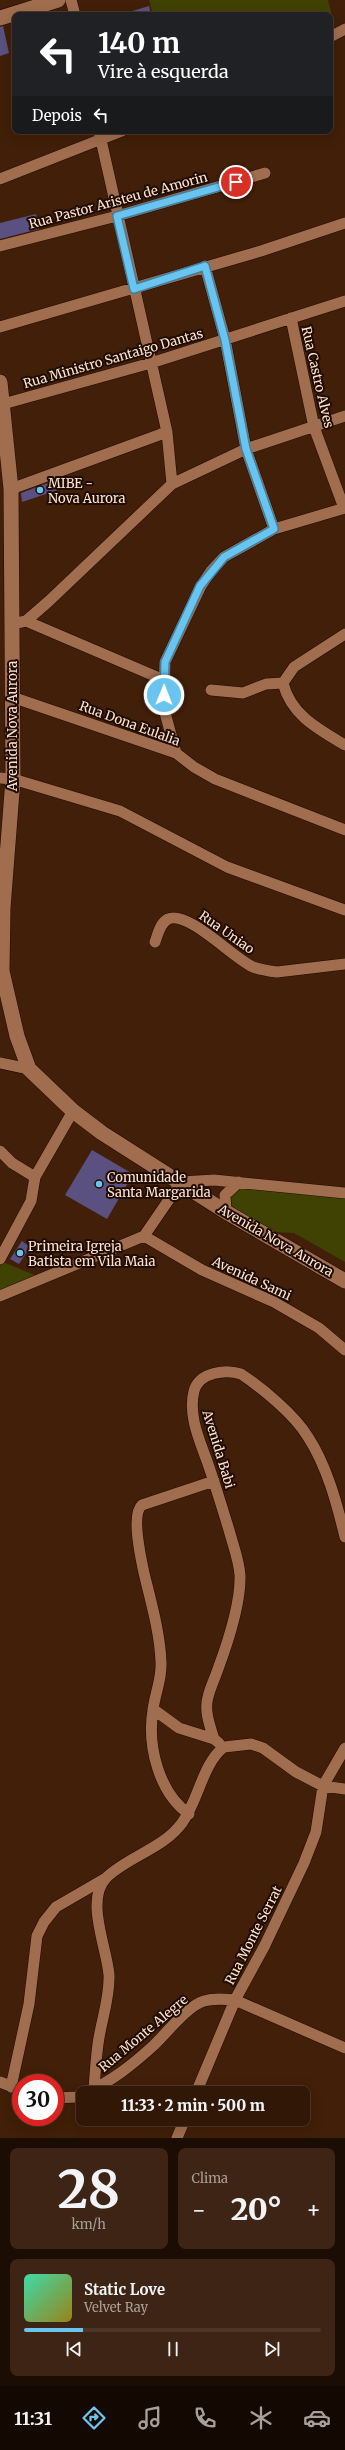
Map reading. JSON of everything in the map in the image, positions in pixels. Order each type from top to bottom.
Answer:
[{"type":"street","points":[[19,12],[58,0]]},
{"type":"street","points":[[71,0],[74,12]]},
{"type":"street","points":[[0,18],[12,14]]},
{"type":"street","points":[[333,35],[345,29]]},
{"type":"street","points":[[0,179],[100,134],[117,216],[167,432],[172,484]]},
{"type":"street","name":"Rua Pastor Aristeu de Amorin","points":[[0,246],[117,216],[265,173]]},
{"type":"street","points":[[0,327],[134,289],[205,266],[261,251],[345,223]]},
{"type":"street","points":[[205,266],[225,340],[246,449],[274,529]]},
{"type":"street","name":"Rua Ministro Santaigo Dantas","points":[[3,404],[151,363],[345,301]]},
{"type":"street","name":"Rua Castro Alves","points":[[291,318],[314,427],[344,508]]},
{"type":"street","name":"Avenida Nova Aurora","points":[[0,382],[11,490],[19,623],[6,778],[2,972],[17,1036],[29,1069],[72,1111],[226,1212],[345,1281]]},
{"type":"street","points":[[164,680],[19,623],[172,484],[246,449],[345,416]]},
{"type":"street","points":[[11,490],[167,432]]},
{"type":"street","points":[[176,753],[164,709],[165,662],[200,586],[224,557],[274,529],[344,508]]},
{"type":"street","points":[[283,683],[294,667],[345,634]]},
{"type":"street","points":[[212,690],[243,693],[266,684],[283,683]]},
{"type":"street","points":[[283,683],[294,707],[302,717],[345,745]]},
{"type":"street","name":"Rua Dona Eulalia","points":[[12,697],[176,753],[194,767],[215,779],[345,830]]},
{"type":"street","points":[[6,778],[120,810],[228,867],[345,910]]},
{"type":"street","name":"Rua Uniao","points":[[155,942],[164,922],[170,918],[176,918],[198,928],[240,960],[266,971],[277,972],[345,964]]},
{"type":"street","points":[[0,1063],[29,1069]]},
{"type":"street","points":[[0,1259],[31,1201],[35,1177],[72,1111]]},
{"type":"street","points":[[0,1151],[12,1162],[35,1177]]},
{"type":"street","points":[[0,1296],[144,1236],[181,1182],[197,1180],[239,1182],[345,1193]]},
{"type":"street","points":[[226,1212],[226,1195],[239,1182]]},
{"type":"street","name":"Avenida Sami","points":[[144,1236],[202,1270],[274,1302],[319,1328],[345,1350]]},
{"type":"street","name":"Avenida Babi","points":[[214,1739],[207,1715],[207,1698],[228,1640],[238,1594],[240,1575],[214,1481],[195,1428],[192,1405],[195,1389],[203,1379],[213,1374],[230,1371],[249,1380],[297,1423],[308,1436],[316,1450],[338,1507],[345,1537]]},
{"type":"street","points":[[189,1814],[172,1800],[161,1776],[151,1736],[153,1709],[161,1675],[159,1647],[140,1554],[138,1508],[142,1505],[214,1481]]},
{"type":"street","points":[[153,1709],[179,1728],[214,1739],[224,1746],[251,1744],[263,1748],[296,1772],[323,1786],[345,1789]]},
{"type":"street","points":[[18,2074],[29,2004],[37,1936],[44,1922],[56,1907],[77,1893],[106,1878],[162,1842],[180,1826],[189,1814],[214,1757],[224,1746]]},
{"type":"street","points":[[323,1786],[345,1748]]},
{"type":"street","name":"Rua Monte Serrat","points":[[199,2086],[235,2000],[265,1946],[304,1863],[316,1832],[323,1786]]},
{"type":"street","points":[[88,2086],[108,1995],[109,1975],[97,1906],[98,1894],[106,1878]]},
{"type":"street","name":"Rua Monte Alegre","points":[[99,2086],[109,2081],[137,2060],[194,2007],[203,2001],[218,1998],[235,2000],[345,2048]]},
{"type":"street","points":[[0,2082],[12,2087]]},
{"type":"street","name":"Rua Monte Alegre","points":[[64,2098],[76,2097]]},
{"type":"street","points":[[177,2138],[182,2126]]},
{"type":"shaded area","points":[[149,0],[328,0],[331,12],[152,12]]},
{"type":"shaded area","points":[[242,1185],[345,1195],[345,1262],[294,1233],[274,1232],[230,1206],[228,1197]]},
{"type":"shaded area","points":[[3,1262],[37,1276],[0,1292],[0,1267]]},
{"type":"building","points":[[149,6],[150,12],[129,12]]},
{"type":"building","points":[[3,26],[9,53],[0,56],[0,27]]},
{"type":"building","points":[[36,214],[39,229],[0,239],[0,223]]},
{"type":"building","name":"MIBE - Nova Aurora","points":[[56,480],[58,490],[22,502],[21,493]]},
{"type":"building","name":"Comunidade Santa Margarida","points":[[92,1150],[133,1174],[107,1219],[65,1195]]},
{"type":"building","name":"Primeira Igreja Batista em Vila Maia","points":[[22,1241],[30,1247],[19,1264],[10,1259]]},
{"type":"place","name":"MIBE - Nova Aurora","points":[[40,490]]},
{"type":"place","name":"Comunidade Santa Margarida","points":[[99,1184]]},
{"type":"place","name":"Primeira Igreja Batista em Vila Maia","points":[[20,1253]]},
{"type":"route","points":[[164,695],[165,662],[200,586],[224,557],[274,529],[246,449],[225,340],[205,266],[134,289],[117,216],[236,182]]}]
